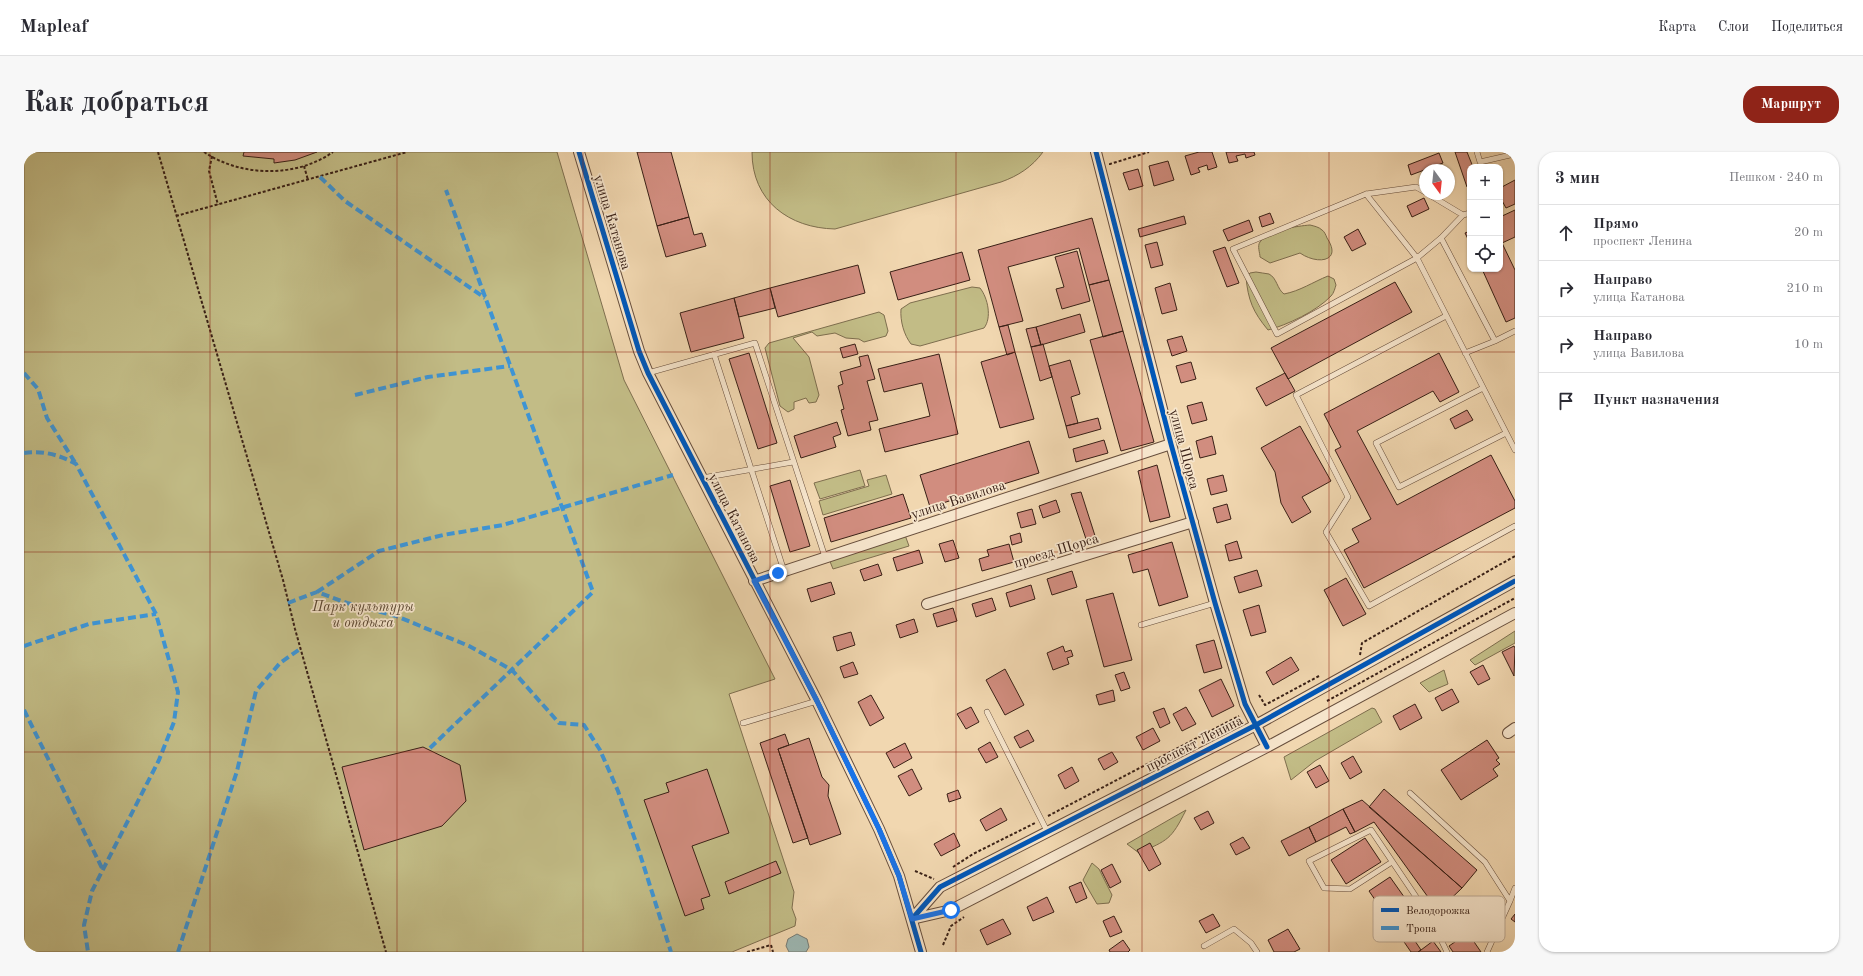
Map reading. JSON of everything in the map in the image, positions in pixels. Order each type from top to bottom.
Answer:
[{"type":"street","name":"улица Катанова","points":[[579,152],[639,351],[648,373],[817,701],[879,829],[899,876],[921,952]]},
{"type":"street","name":"улица Щорса","points":[[1096,152],[1171,444],[1215,603],[1245,704],[1267,747]]},
{"type":"street","name":"улица Вавилова","points":[[754,581],[1171,444]]},
{"type":"street","name":"проезд Щорса","points":[[927,604],[1193,522]]},
{"type":"street","name":"проспект Ленина","points":[[912,919],[940,887],[1256,725],[1515,581]]},
{"type":"street","points":[[912,919],[951,910],[1267,747],[1515,613]]},
{"type":"lane","points":[[1477,152],[1480,162],[1515,154]]},
{"type":"lane","points":[[1419,189],[1416,187],[1366,194],[1232,249],[1277,334],[1417,258],[1441,238],[1463,215],[1467,214]]},
{"type":"lane","points":[[1366,194],[1417,258],[1515,450]]},
{"type":"lane","points":[[1438,200],[1463,215]]},
{"type":"lane","points":[[1441,238],[1495,341]]},
{"type":"lane","points":[[1446,316],[1296,395],[1348,497],[1326,532],[1369,606],[1515,526]]},
{"type":"lane","points":[[1465,353],[1515,331]]},
{"type":"lane","points":[[648,373],[755,343],[825,557]]},
{"type":"lane","points":[[714,354],[784,571]]},
{"type":"lane","points":[[1483,388],[1376,443],[1379,449],[1399,487],[1506,433]]},
{"type":"lane","points":[[702,478],[793,462]]},
{"type":"lane","points":[[1141,625],[1215,603]]},
{"type":"lane","points":[[743,723],[817,701]]},
{"type":"lane","points":[[987,712],[1047,831]]},
{"type":"lane","points":[[1410,793],[1485,862],[1510,901]]},
{"type":"lane","points":[[1392,862],[1350,889],[1324,888],[1309,861],[1371,830],[1415,896]]},
{"type":"lane","points":[[1505,912],[1515,888]]},
{"type":"lane","points":[[1204,946],[1234,929],[1251,943],[1256,952]]},
{"type":"lane","points":[[1442,942],[1447,952]]},
{"type":"lane","points":[[1487,952],[1492,942]]},
{"type":"path","points":[[158,152],[283,580],[297,636],[386,952]]},
{"type":"path","points":[[204,152],[233,166],[261,171],[290,169],[304,166],[333,152]]},
{"type":"path","points":[[176,216],[407,152]]},
{"type":"path","points":[[1111,168],[1110,164],[1148,152]]},
{"type":"path","points":[[212,156],[209,171],[218,205]]},
{"type":"path","points":[[304,166],[308,180]]},
{"type":"path","points":[[1354,658],[1361,654],[1362,643],[1515,556]]},
{"type":"path","points":[[1259,695],[1265,705],[1320,676]]},
{"type":"path","points":[[947,871],[973,854],[1240,716],[1239,711]]},
{"type":"path","points":[[915,871],[934,879]]},
{"type":"path","points":[[943,945],[950,926],[956,921]]},
{"type":"path","points":[[747,952],[771,945],[773,952]]},
{"type":"green space","name":"Парк культуры и отдыха","points":[[24,152],[557,152],[624,380],[775,679],[729,694],[794,892],[792,908],[796,919],[795,926],[732,952],[24,952]]},
{"type":"green space","points":[[752,152],[1043,152],[1024,170],[1001,182],[835,229],[803,223],[789,217],[776,208],[766,198],[758,185]]},
{"type":"green space","points":[[1310,225],[1319,228],[1324,232],[1331,246],[1332,252],[1326,259],[1314,259],[1300,253],[1270,263],[1260,257],[1260,242],[1269,234],[1283,229]]},
{"type":"green space","points":[[1256,272],[1269,274],[1272,276],[1284,294],[1301,289],[1328,276],[1334,279],[1336,285],[1332,295],[1318,307],[1293,321],[1268,330],[1255,311],[1248,292],[1246,277],[1250,273]]},
{"type":"green space","points":[[972,287],[980,288],[987,302],[988,319],[984,328],[920,346],[911,344],[903,328],[901,309],[910,303]]},
{"type":"green space","points":[[879,312],[884,315],[888,331],[886,336],[864,342],[859,339],[846,338],[835,333],[817,336],[812,332],[793,338],[809,357],[819,395],[816,402],[809,403],[806,398],[794,402],[794,409],[788,412],[780,406],[765,348],[769,343]]},
{"type":"green space","points":[[860,470],[865,486],[820,499],[814,483]]},
{"type":"green space","points":[[886,475],[892,494],[823,515],[819,501],[869,486],[867,480]]},
{"type":"green space","points":[[905,535],[909,546],[833,569],[829,559]]},
{"type":"green space","points":[[1515,631],[1515,643],[1475,665],[1470,660]]},
{"type":"green space","points":[[1444,670],[1448,684],[1429,692],[1420,683]]},
{"type":"green space","points":[[1372,708],[1375,709],[1382,722],[1315,761],[1291,780],[1284,757]]},
{"type":"green space","points":[[1186,810],[1176,828],[1163,842],[1139,853],[1127,844]]},
{"type":"green space","points":[[1092,863],[1099,869],[1112,895],[1109,903],[1097,904],[1083,880]]},
{"type":"water","points":[[797,934],[807,939],[809,947],[806,952],[789,952],[786,946],[788,939]]},
{"type":"building","points":[[244,152],[317,152],[295,160],[274,163],[274,159],[243,156]]},
{"type":"building","points":[[637,152],[671,152],[689,217],[657,226]]},
{"type":"building","points":[[1199,152],[1212,152],[1217,167],[1208,170],[1207,165],[1198,168],[1200,172],[1191,175],[1185,156]]},
{"type":"building","points":[[1226,152],[1254,152],[1255,155],[1246,158],[1245,154],[1236,156],[1238,161],[1229,163]]},
{"type":"building","points":[[1455,152],[1467,152],[1472,164],[1467,164],[1467,187]]},
{"type":"building","points":[[1439,153],[1443,163],[1419,164],[1419,172],[1411,175],[1408,165]]},
{"type":"building","points":[[1168,161],[1174,180],[1154,186],[1149,166]]},
{"type":"building","points":[[1138,169],[1143,186],[1129,190],[1123,173]]},
{"type":"building","points":[[1515,180],[1515,204],[1506,208],[1503,202],[1503,186]]},
{"type":"building","points":[[1420,200],[1425,200],[1429,209],[1412,217],[1407,206]]},
{"type":"building","points":[[1515,210],[1515,237],[1503,243],[1503,236],[1503,216]]},
{"type":"building","points":[[1270,213],[1274,223],[1262,227],[1259,217]]},
{"type":"building","points":[[1184,216],[1186,224],[1140,237],[1138,229]]},
{"type":"building","points":[[689,217],[694,235],[702,233],[706,246],[666,257],[657,226]]},
{"type":"building","points":[[1092,218],[1109,280],[1089,285],[1079,248],[1008,267],[1023,321],[999,327],[978,250]]},
{"type":"building","points":[[1249,220],[1253,231],[1228,241],[1223,230]]},
{"type":"building","points":[[1358,229],[1366,244],[1352,251],[1344,237]]},
{"type":"building","points":[[1157,242],[1163,265],[1151,268],[1145,245]]},
{"type":"building","points":[[1503,245],[1515,270],[1515,318],[1506,322],[1483,272],[1503,272]]},
{"type":"building","points":[[1225,247],[1239,283],[1227,287],[1213,251]]},
{"type":"building","points":[[1077,251],[1090,301],[1062,309],[1056,289],[1064,287],[1055,257]]},
{"type":"building","points":[[962,252],[970,280],[898,300],[890,272]]},
{"type":"building","points":[[858,265],[865,293],[778,317],[770,288]]},
{"type":"building","points":[[1109,280],[1123,331],[1103,337],[1089,285]]},
{"type":"building","points":[[1395,282],[1412,312],[1288,379],[1271,348]]},
{"type":"building","points":[[1170,283],[1177,310],[1162,314],[1155,288]]},
{"type":"building","points":[[770,288],[775,308],[739,317],[734,298]]},
{"type":"building","points":[[734,298],[744,338],[691,352],[680,313]]},
{"type":"building","points":[[1080,314],[1085,332],[1041,345],[1036,327]]},
{"type":"building","points":[[1008,325],[1015,352],[1007,355],[999,327]]},
{"type":"building","points":[[1036,327],[1041,345],[1031,347],[1026,329]]},
{"type":"building","points":[[1123,331],[1154,442],[1121,451],[1090,340]]},
{"type":"building","points":[[1182,336],[1187,351],[1172,356],[1167,340]]},
{"type":"building","points":[[855,344],[858,354],[843,358],[840,348]]},
{"type":"building","points":[[1043,344],[1052,377],[1040,381],[1031,347]]},
{"type":"building","points":[[1015,352],[1034,419],[1000,428],[981,362]]},
{"type":"building","points":[[749,353],[777,443],[758,449],[729,359]]},
{"type":"building","points":[[1439,353],[1459,392],[1440,402],[1433,391],[1357,431],[1397,505],[1491,455],[1515,501],[1515,508],[1364,588],[1344,550],[1359,542],[1352,529],[1371,519],[1335,450],[1341,447],[1324,414]]},
{"type":"building","points":[[939,354],[958,434],[885,452],[879,429],[930,416],[922,383],[884,392],[878,369]]},
{"type":"building","points":[[868,355],[875,379],[867,381],[878,420],[869,422],[871,430],[848,436],[841,410],[844,409],[838,386],[843,384],[840,372],[861,366],[859,357]]},
{"type":"building","points":[[1070,360],[1080,394],[1071,397],[1078,423],[1066,426],[1049,366]]},
{"type":"building","points":[[1191,362],[1196,379],[1181,383],[1176,366]]},
{"type":"building","points":[[1285,373],[1295,391],[1266,406],[1256,388]]},
{"type":"building","points":[[1202,402],[1207,420],[1192,424],[1187,406]]},
{"type":"building","points":[[1467,410],[1473,420],[1455,429],[1450,419]]},
{"type":"building","points":[[1098,418],[1101,429],[1069,438],[1066,426]]},
{"type":"building","points":[[837,422],[841,434],[833,437],[836,447],[801,458],[794,436]]},
{"type":"building","points":[[1300,426],[1331,481],[1302,497],[1311,512],[1292,523],[1281,503],[1275,472],[1261,448]]},
{"type":"building","points":[[1212,436],[1216,454],[1200,458],[1196,441]]},
{"type":"building","points":[[1104,440],[1108,453],[1076,462],[1073,449]]},
{"type":"building","points":[[1029,441],[1039,473],[930,507],[920,475]]},
{"type":"building","points":[[1157,465],[1170,517],[1150,522],[1138,471]]},
{"type":"building","points":[[1223,475],[1227,491],[1211,495],[1207,479]]},
{"type":"building","points":[[790,480],[810,546],[790,552],[770,486]]},
{"type":"building","points":[[1081,492],[1097,542],[1088,545],[1071,494]]},
{"type":"building","points":[[903,494],[911,518],[831,542],[824,518]]},
{"type":"building","points":[[1056,500],[1060,512],[1043,518],[1039,506]]},
{"type":"building","points":[[1227,504],[1231,519],[1217,523],[1213,508]]},
{"type":"building","points":[[1032,509],[1036,524],[1021,528],[1017,513]]},
{"type":"building","points":[[1020,533],[1022,542],[1012,545],[1010,536]]},
{"type":"building","points":[[953,540],[959,558],[945,562],[939,544]]},
{"type":"building","points":[[1237,541],[1242,558],[1229,561],[1225,545]]},
{"type":"building","points":[[1172,542],[1188,597],[1159,606],[1148,569],[1133,573],[1128,555]]},
{"type":"building","points":[[1009,544],[1014,562],[982,571],[979,559],[989,556],[987,550]]},
{"type":"building","points":[[919,550],[923,563],[897,571],[893,558]]},
{"type":"building","points":[[878,564],[882,575],[864,581],[860,570]]},
{"type":"building","points":[[1257,570],[1262,586],[1239,593],[1234,577]]},
{"type":"building","points":[[1072,571],[1077,587],[1052,595],[1047,579]]},
{"type":"building","points":[[1346,578],[1366,614],[1343,626],[1324,590]]},
{"type":"building","points":[[831,582],[835,594],[811,602],[807,589]]},
{"type":"building","points":[[1031,585],[1035,599],[1010,607],[1006,593]]},
{"type":"building","points":[[1113,593],[1132,660],[1104,667],[1086,600]]},
{"type":"building","points":[[992,598],[996,610],[976,617],[972,604]]},
{"type":"building","points":[[1259,605],[1266,632],[1251,636],[1243,610]]},
{"type":"building","points":[[953,608],[957,621],[937,627],[933,614]]},
{"type":"building","points":[[914,619],[918,632],[900,638],[896,625]]},
{"type":"building","points":[[851,632],[855,645],[837,651],[833,637]]},
{"type":"building","points":[[1214,640],[1222,668],[1204,673],[1196,645]]},
{"type":"building","points":[[1063,646],[1065,652],[1071,650],[1073,656],[1067,658],[1069,664],[1053,670],[1047,653]]},
{"type":"building","points":[[1514,646],[1515,648],[1514,676],[1502,652]]},
{"type":"building","points":[[1291,657],[1299,670],[1273,685],[1266,672]]},
{"type":"building","points":[[853,662],[858,674],[844,678],[840,667]]},
{"type":"building","points":[[1483,665],[1490,679],[1478,685],[1470,672]]},
{"type":"building","points":[[1005,669],[1024,705],[1005,715],[986,680]]},
{"type":"building","points":[[1124,672],[1130,688],[1121,691],[1115,675]]},
{"type":"building","points":[[1221,679],[1234,706],[1212,717],[1199,690]]},
{"type":"building","points":[[1452,689],[1459,702],[1442,711],[1435,698]]},
{"type":"building","points":[[1113,690],[1115,701],[1099,705],[1096,695]]},
{"type":"building","points":[[871,695],[884,718],[870,726],[858,702]]},
{"type":"building","points":[[1415,704],[1422,718],[1400,730],[1393,716]]},
{"type":"building","points":[[971,707],[979,722],[966,729],[957,714]]},
{"type":"building","points":[[1186,707],[1196,724],[1182,731],[1173,714]]},
{"type":"building","points":[[1164,708],[1170,723],[1160,728],[1153,712]]},
{"type":"building","points":[[1153,728],[1160,741],[1143,750],[1136,737]]},
{"type":"building","points":[[1028,730],[1034,741],[1020,748],[1014,737]]},
{"type":"building","points":[[785,734],[789,745],[778,749],[808,838],[793,843],[760,743]]},
{"type":"building","points":[[809,738],[822,777],[829,785],[828,796],[841,834],[810,845],[778,749]]},
{"type":"building","points":[[1487,740],[1499,758],[1496,760],[1500,764],[1493,769],[1498,776],[1461,800],[1441,770]]},
{"type":"building","points":[[990,742],[998,757],[986,763],[978,749]]},
{"type":"building","points":[[905,743],[912,758],[894,768],[886,753]]},
{"type":"building","points":[[423,747],[460,765],[466,801],[442,826],[364,850],[342,767]]},
{"type":"building","points":[[1112,752],[1118,762],[1104,770],[1098,759]]},
{"type":"building","points":[[1353,756],[1362,772],[1350,779],[1341,763]]},
{"type":"building","points":[[1320,765],[1329,781],[1316,788],[1307,772]]},
{"type":"building","points":[[1072,767],[1079,781],[1065,789],[1058,775]]},
{"type":"building","points":[[707,769],[729,833],[692,846],[710,896],[701,899],[704,909],[685,916],[644,800],[669,792],[666,783]]},
{"type":"building","points":[[912,769],[922,789],[909,796],[898,776]]},
{"type":"building","points":[[1384,789],[1477,870],[1462,888],[1369,807]]},
{"type":"building","points":[[958,790],[961,798],[949,802],[947,794]]},
{"type":"building","points":[[1362,800],[1462,888],[1454,896],[1427,896],[1374,822],[1355,832],[1343,809]]},
{"type":"building","points":[[1001,808],[1007,820],[986,831],[980,820]]},
{"type":"building","points":[[1343,809],[1355,832],[1350,834],[1346,827],[1316,842],[1309,827]]},
{"type":"building","points":[[1208,811],[1214,823],[1201,830],[1194,818]]},
{"type":"building","points":[[1309,827],[1316,842],[1289,856],[1281,841]]},
{"type":"building","points":[[954,833],[960,846],[941,856],[934,844]]},
{"type":"building","points":[[1243,837],[1250,848],[1236,855],[1230,844]]},
{"type":"building","points":[[1365,838],[1381,862],[1346,884],[1331,860]]},
{"type":"building","points":[[1150,843],[1161,864],[1149,871],[1137,850]]},
{"type":"building","points":[[776,861],[781,873],[729,894],[725,882]]},
{"type":"building","points":[[1112,864],[1121,882],[1110,888],[1101,870]]},
{"type":"building","points":[[1390,877],[1403,896],[1373,897],[1369,891]]},
{"type":"building","points":[[1081,882],[1087,898],[1076,903],[1069,887]]},
{"type":"building","points":[[1047,897],[1054,912],[1033,921],[1027,907]]},
{"type":"building","points":[[1213,914],[1220,926],[1206,933],[1199,921]]},
{"type":"building","points":[[1515,914],[1515,922],[1511,919]]},
{"type":"building","points":[[1114,916],[1122,932],[1110,937],[1103,921]]},
{"type":"building","points":[[1003,919],[1011,934],[987,945],[980,930]]},
{"type":"building","points":[[1288,929],[1300,949],[1294,952],[1274,952],[1268,940]]},
{"type":"building","points":[[1123,940],[1130,950],[1128,952],[1110,952],[1109,950]]},
{"type":"building","points":[[1404,942],[1416,942],[1421,950],[1418,952],[1411,952]]},
{"type":"building","points":[[1434,942],[1441,952],[1418,952]]},
{"type":"building","points":[[1455,942],[1474,942],[1481,952],[1453,952],[1449,946]]},
{"type":"marked path","points":[[320,177],[345,201],[485,298]]},
{"type":"marked path","points":[[430,748],[593,592],[446,190]]},
{"type":"marked path","points":[[355,395],[428,377],[510,366]]},
{"type":"marked path","points":[[24,373],[38,389],[47,418],[76,464]]},
{"type":"marked path","points":[[24,453],[37,452],[51,454],[76,464],[156,614],[178,692],[174,722],[159,760],[92,891],[84,925],[88,952]]},
{"type":"marked path","points":[[317,592],[379,551],[443,535],[503,525],[673,475]]},
{"type":"marked path","points":[[288,603],[317,592],[347,603],[396,616],[469,646],[512,670],[559,723],[584,725],[600,750],[618,791],[671,952]]},
{"type":"marked path","points":[[24,646],[89,624],[156,614]]},
{"type":"marked path","points":[[178,952],[237,771],[256,691],[280,663],[300,649]]},
{"type":"marked path","points":[[24,710],[103,870]]},
{"type":"cycle path","points":[[579,152],[639,351],[648,373],[817,701],[879,829],[899,876],[921,952]]},
{"type":"cycle path","points":[[1096,152],[1171,444],[1215,603],[1245,704],[1267,747]]},
{"type":"cycle path","points":[[912,919],[940,887],[1256,725],[1515,581]]},
{"type":"route","points":[[778,573],[754,581],[817,701],[879,829],[899,876],[912,919],[951,910]]}]
